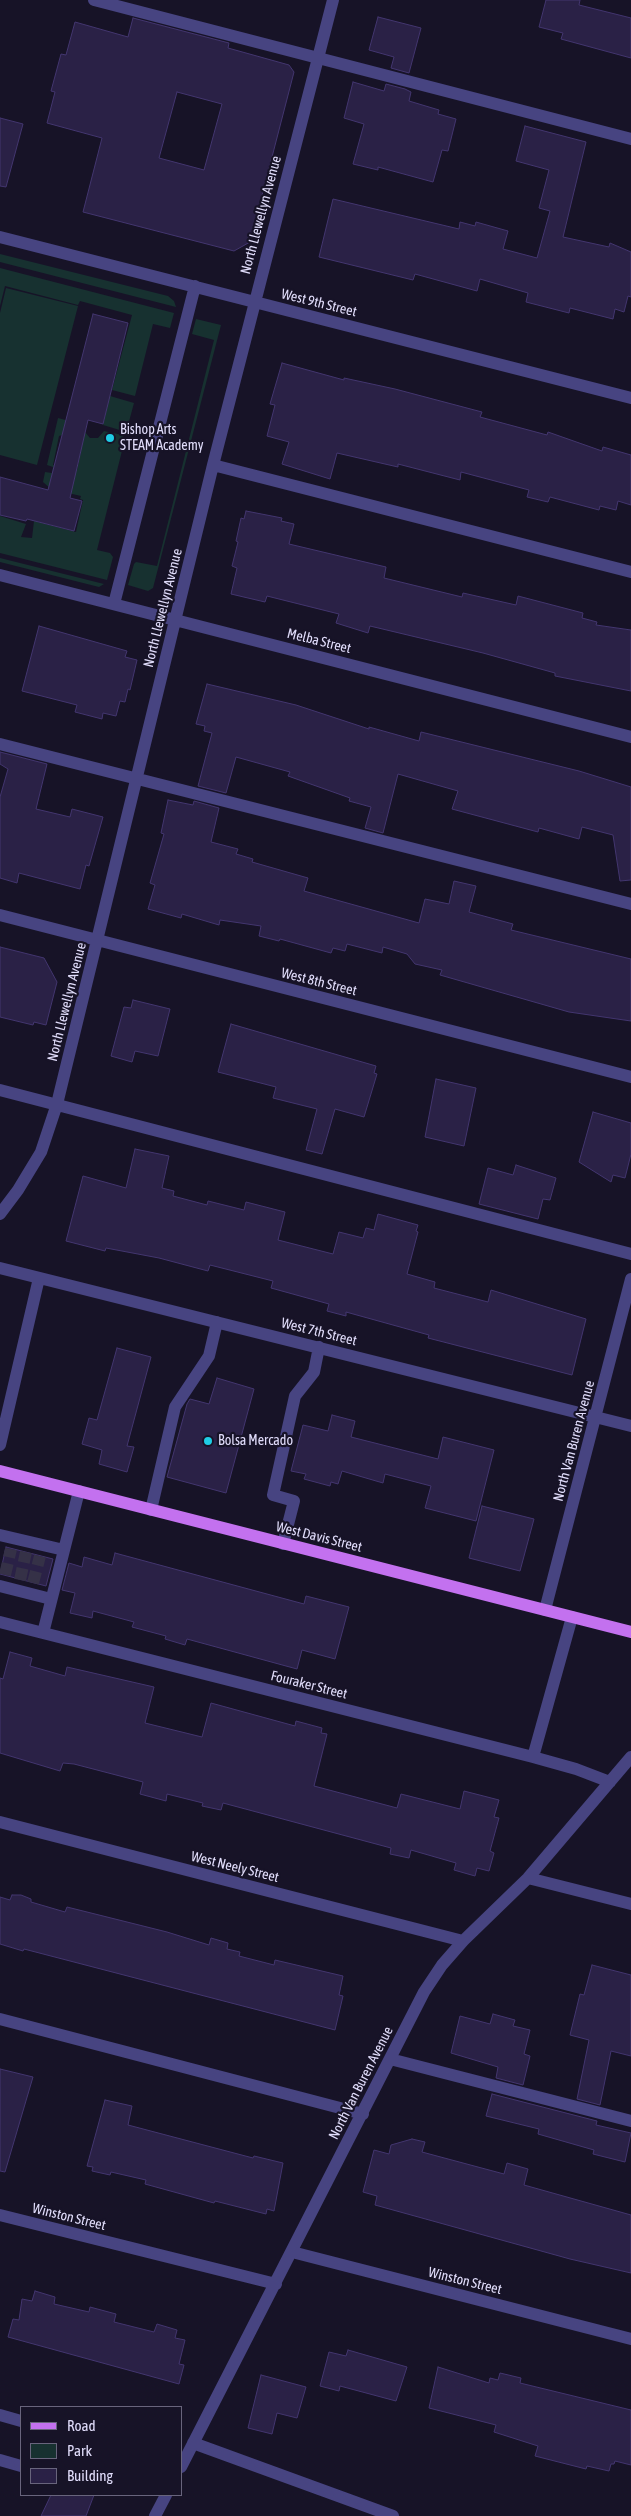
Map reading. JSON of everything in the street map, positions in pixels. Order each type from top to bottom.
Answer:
[{"type":"main road","name":"West Davis Street","points":[[0,1472],[631,1632]]},
{"type":"street","points":[[94,0],[631,139]]},
{"type":"street","name":"North Llewellyn Avenue","points":[[0,1214],[18,1190],[41,1152],[57,1104],[254,301],[333,0]]},
{"type":"street","name":"West 9th Street","points":[[0,237],[631,398]]},
{"type":"street","points":[[114,604],[196,286]]},
{"type":"street","points":[[213,465],[631,572]]},
{"type":"street","name":"Melba Street","points":[[0,575],[631,737]]},
{"type":"street","points":[[0,744],[631,904]]},
{"type":"street","name":"West 8th Street","points":[[0,915],[631,1077]]},
{"type":"street","points":[[0,1090],[631,1254]]},
{"type":"street","name":"West 7th Street","points":[[0,1268],[631,1426]]},
{"type":"street","points":[[0,1445],[39,1278]]},
{"type":"street","name":"North Van Buren Avenue","points":[[545,1610],[631,1279]]},
{"type":"street","points":[[151,1510],[175,1407],[209,1356],[217,1322]]},
{"type":"street","points":[[283,1544],[294,1501],[273,1495],[295,1396],[314,1372],[319,1347]]},
{"type":"street","points":[[43,1633],[79,1492]]},
{"type":"street","points":[[0,1535],[13,1543],[42,1551],[64,1550]]},
{"type":"street","points":[[2,1583],[32,1589],[51,1599]]},
{"type":"street","points":[[533,1757],[572,1617]]},
{"type":"street","name":"Fouraker Street","points":[[0,1622],[576,1768],[610,1782]]},
{"type":"street","name":"North Van Buren Avenue","points":[[182,2465],[424,1992],[442,1965],[463,1941],[528,1878],[631,1757]]},
{"type":"street","name":"West Neely Street","points":[[0,1822],[463,1941]]},
{"type":"street","points":[[528,1878],[631,1904]]},
{"type":"street","points":[[0,2019],[363,2114]]},
{"type":"street","points":[[390,2059],[631,2120]]},
{"type":"street","name":"Winston Street","points":[[0,2215],[276,2284]]},
{"type":"street","name":"Winston Street","points":[[292,2252],[631,2339]]},
{"type":"street","points":[[0,2415],[20,2421]]},
{"type":"street","points":[[194,2443],[393,2516]]},
{"type":"street","points":[[0,2460],[20,2466]]},
{"type":"street","points":[[155,2516],[165,2496]]},
{"type":"green space","points":[[0,254],[168,296],[174,301],[176,307],[0,262]]},
{"type":"green space","points":[[0,268],[174,313],[170,328],[153,324],[135,396],[112,390],[132,315],[80,301],[78,305],[5,286],[0,306]]},
{"type":"green space","points":[[6,288],[78,306],[37,465],[0,455],[0,313]]},
{"type":"green space","points":[[196,319],[221,325],[153,588],[148,591],[128,585],[136,562],[157,566],[214,340],[192,334]]},
{"type":"green space","points":[[110,396],[134,403],[127,429],[123,431],[103,425]]},
{"type":"green space","points":[[58,418],[84,425],[84,428],[59,436],[53,465],[77,470],[81,451],[66,447],[85,432],[90,438],[98,438],[104,431],[122,435],[125,439],[97,550],[110,553],[113,557],[107,580],[0,553],[0,516],[26,524],[21,537],[32,538],[34,521],[76,532],[83,500],[80,499],[81,496],[51,489],[43,482],[45,472],[52,473],[53,467],[47,465]]},
{"type":"green space","points":[[0,558],[104,584],[99,587],[0,562]]},
{"type":"building","points":[[546,0],[580,0],[579,5],[631,18],[631,58],[561,39],[563,33],[539,27]]},
{"type":"building","points":[[378,17],[421,28],[409,73],[391,68],[394,57],[369,50]]},
{"type":"building","points":[[133,18],[229,43],[228,48],[289,65],[294,72],[250,242],[234,251],[83,212],[102,138],[47,123],[55,92],[51,91],[61,54],[66,55],[75,22],[128,37]],"holes":[[[177,92],[222,104],[204,170],[159,158]]]},
{"type":"building","points":[[353,82],[384,91],[386,84],[405,89],[411,92],[409,101],[439,110],[438,114],[456,119],[448,151],[442,150],[433,182],[378,167],[378,170],[353,164],[364,124],[344,118]]},
{"type":"building","points":[[0,118],[23,124],[6,187],[0,186]]},
{"type":"building","points":[[525,126],[586,142],[563,237],[609,247],[610,243],[631,252],[631,297],[628,296],[624,312],[615,309],[613,319],[570,308],[569,313],[526,302],[528,293],[480,279],[477,291],[415,274],[413,280],[319,257],[333,199],[459,229],[460,222],[475,226],[476,222],[508,231],[503,249],[537,258],[550,211],[539,208],[549,170],[516,161]]},
{"type":"building","points":[[93,314],[128,323],[103,424],[88,420],[70,498],[82,501],[74,531],[27,519],[26,521],[0,515],[0,477],[48,490]]},
{"type":"building","points":[[282,363],[344,380],[344,378],[395,389],[482,412],[480,417],[547,435],[548,432],[602,451],[603,447],[631,455],[631,505],[618,501],[616,510],[600,506],[599,510],[550,497],[548,502],[527,497],[529,490],[461,472],[460,480],[398,464],[398,467],[337,453],[330,479],[282,464],[289,442],[267,436],[275,405],[270,404]]},
{"type":"building","points":[[246,511],[282,518],[281,521],[294,524],[289,544],[386,567],[384,578],[462,597],[463,593],[516,605],[518,596],[583,613],[582,618],[597,622],[596,625],[631,630],[631,691],[555,676],[555,673],[483,653],[370,626],[368,633],[336,623],[339,614],[267,596],[265,602],[231,594],[237,568],[232,566],[238,542],[236,541],[241,518],[244,519]]},
{"type":"building","points":[[39,626],[127,651],[125,657],[137,660],[130,690],[128,689],[125,702],[120,701],[116,716],[103,713],[102,719],[75,712],[77,705],[22,691]]},
{"type":"building","points":[[207,684],[296,705],[369,729],[369,727],[419,741],[421,732],[579,771],[631,787],[631,880],[620,881],[613,835],[582,827],[579,839],[539,828],[538,832],[452,809],[458,791],[398,774],[383,833],[365,828],[371,807],[349,801],[350,798],[288,776],[290,772],[236,757],[226,793],[198,786],[212,733],[204,731],[205,726],[196,724]]},
{"type":"building","points":[[0,752],[47,764],[36,809],[70,817],[72,809],[103,817],[89,866],[86,865],[80,889],[19,873],[17,883],[0,878],[0,797],[8,769],[0,764]]},
{"type":"building","points":[[168,800],[193,805],[194,801],[219,808],[211,842],[238,849],[236,854],[253,859],[252,862],[308,878],[304,891],[419,923],[425,899],[449,904],[454,881],[476,886],[469,912],[513,924],[511,930],[631,959],[631,1021],[569,1012],[440,975],[442,970],[415,964],[407,954],[383,947],[382,953],[347,944],[345,951],[333,948],[331,953],[280,939],[279,941],[259,936],[261,926],[220,920],[219,925],[182,914],[181,918],[148,909],[155,885],[150,883],[164,834],[161,833]]},
{"type":"building","points":[[0,947],[44,958],[57,982],[46,1025],[34,1022],[33,1025],[0,1017]]},
{"type":"building","points":[[133,1000],[170,1009],[158,1056],[135,1051],[132,1062],[111,1056],[124,1007],[131,1008]]},
{"type":"building","points":[[231,1024],[376,1066],[374,1073],[377,1074],[364,1117],[335,1109],[322,1154],[306,1150],[317,1109],[273,1098],[276,1087],[218,1072]]},
{"type":"building","points":[[436,1079],[476,1088],[464,1146],[425,1137]]},
{"type":"building","points":[[593,1112],[631,1123],[631,1154],[625,1178],[613,1175],[611,1182],[579,1162]]},
{"type":"building","points":[[135,1149],[169,1156],[162,1188],[174,1191],[173,1196],[207,1205],[208,1201],[244,1210],[246,1202],[285,1212],[278,1240],[333,1254],[339,1232],[363,1238],[366,1228],[374,1230],[378,1214],[418,1225],[416,1231],[418,1232],[407,1274],[435,1282],[434,1288],[488,1302],[491,1290],[586,1319],[572,1375],[428,1338],[429,1335],[346,1312],[346,1316],[327,1311],[329,1304],[271,1288],[273,1281],[210,1265],[208,1271],[159,1258],[106,1248],[105,1251],[66,1241],[83,1176],[126,1188]]},
{"type":"building","points":[[516,1165],[556,1178],[550,1200],[543,1199],[538,1219],[479,1204],[488,1168],[513,1175]]},
{"type":"building","points":[[117,1348],[151,1357],[127,1446],[134,1447],[127,1472],[99,1464],[102,1450],[82,1444],[89,1418],[97,1420]]},
{"type":"building","name":"Bolsa Mercado","points":[[217,1378],[254,1389],[226,1493],[167,1477],[187,1404],[190,1399],[209,1404]]},
{"type":"building","points":[[332,1415],[355,1421],[351,1437],[438,1459],[443,1437],[494,1450],[476,1521],[425,1508],[431,1486],[385,1474],[383,1483],[342,1471],[338,1484],[331,1482],[330,1486],[304,1479],[306,1474],[291,1471],[303,1425],[328,1431]]},
{"type":"building","points":[[482,1506],[534,1519],[520,1571],[469,1558]]},
{"type":"building","points":[[6,1547],[53,1559],[46,1586],[0,1574]]},
{"type":"building","points":[[115,1553],[304,1604],[306,1596],[349,1607],[335,1659],[302,1650],[297,1669],[187,1639],[185,1645],[165,1639],[166,1636],[132,1627],[134,1622],[93,1611],[92,1618],[70,1613],[75,1593],[62,1590],[69,1563],[82,1567],[84,1557],[112,1565]]},
{"type":"building","points":[[10,1652],[32,1658],[30,1666],[65,1676],[67,1667],[154,1687],[145,1723],[202,1737],[211,1703],[295,1726],[296,1721],[322,1728],[321,1733],[327,1734],[314,1786],[397,1808],[401,1794],[460,1809],[464,1791],[499,1800],[494,1817],[499,1818],[490,1851],[494,1853],[489,1871],[477,1868],[475,1876],[454,1870],[456,1863],[411,1850],[409,1858],[390,1854],[391,1848],[223,1803],[221,1810],[202,1806],[203,1803],[167,1794],[166,1801],[140,1794],[143,1782],[74,1764],[63,1763],[60,1771],[0,1753],[0,1678],[3,1679]]},
{"type":"building","points":[[12,1895],[21,1895],[31,1899],[31,1902],[65,1912],[67,1907],[167,1932],[209,1945],[211,1938],[228,1943],[227,1949],[240,1952],[239,1956],[274,1965],[275,1960],[343,1976],[339,1995],[343,1996],[335,2030],[0,1944],[0,1897],[10,1900]]},
{"type":"building","points":[[592,1965],[631,1975],[631,2056],[611,2051],[600,2105],[577,2099],[589,2040],[570,2035],[580,1994],[584,1995]]},
{"type":"building","points":[[493,2014],[515,2020],[513,2026],[530,2030],[524,2054],[530,2056],[523,2085],[496,2078],[498,2067],[451,2053],[460,2016],[490,2024]]},
{"type":"building","points":[[0,2069],[33,2077],[5,2172],[0,2171]]},
{"type":"building","points":[[492,2094],[597,2121],[596,2125],[631,2133],[625,2162],[593,2154],[594,2150],[538,2134],[539,2129],[486,2116]]},
{"type":"building","points":[[105,2100],[132,2106],[128,2125],[253,2158],[254,2156],[283,2163],[274,2211],[267,2209],[266,2214],[215,2201],[214,2203],[145,2184],[146,2180],[111,2172],[110,2175],[92,2171],[93,2167],[87,2166]]},
{"type":"building","points":[[412,2139],[425,2142],[422,2152],[504,2174],[507,2163],[528,2169],[524,2185],[631,2215],[631,2273],[570,2259],[375,2205],[377,2196],[363,2192],[374,2150],[389,2154],[391,2145]]},
{"type":"building","points":[[35,2291],[55,2297],[54,2304],[89,2312],[90,2307],[116,2314],[114,2322],[154,2332],[157,2324],[177,2330],[175,2338],[185,2340],[179,2364],[184,2365],[179,2384],[8,2337],[13,2319],[19,2320],[22,2299],[32,2301]]},
{"type":"building","points":[[348,2350],[407,2367],[396,2401],[340,2386],[339,2391],[320,2386],[329,2352],[346,2356]]},
{"type":"building","points":[[438,2367],[489,2383],[490,2378],[498,2380],[500,2373],[521,2378],[520,2383],[631,2410],[631,2465],[615,2461],[614,2464],[611,2464],[609,2471],[587,2466],[586,2469],[535,2456],[538,2446],[494,2432],[496,2425],[429,2408]]},
{"type":"building","points":[[261,2375],[306,2387],[297,2418],[277,2413],[272,2434],[248,2428]]},
{"type":"building","points":[[51,2496],[94,2496],[86,2516],[41,2516]]},
{"type":"tunnel","points":[[5,1575],[11,1549]]},
{"type":"tunnel","points":[[20,1580],[26,1552]]},
{"type":"tunnel","points":[[33,1583],[40,1556]]},
{"type":"place","name":"Bishop Arts STEAM Academy","points":[[110,438]]},
{"type":"place","name":"Bolsa Mercado","points":[[208,1441]]}]
